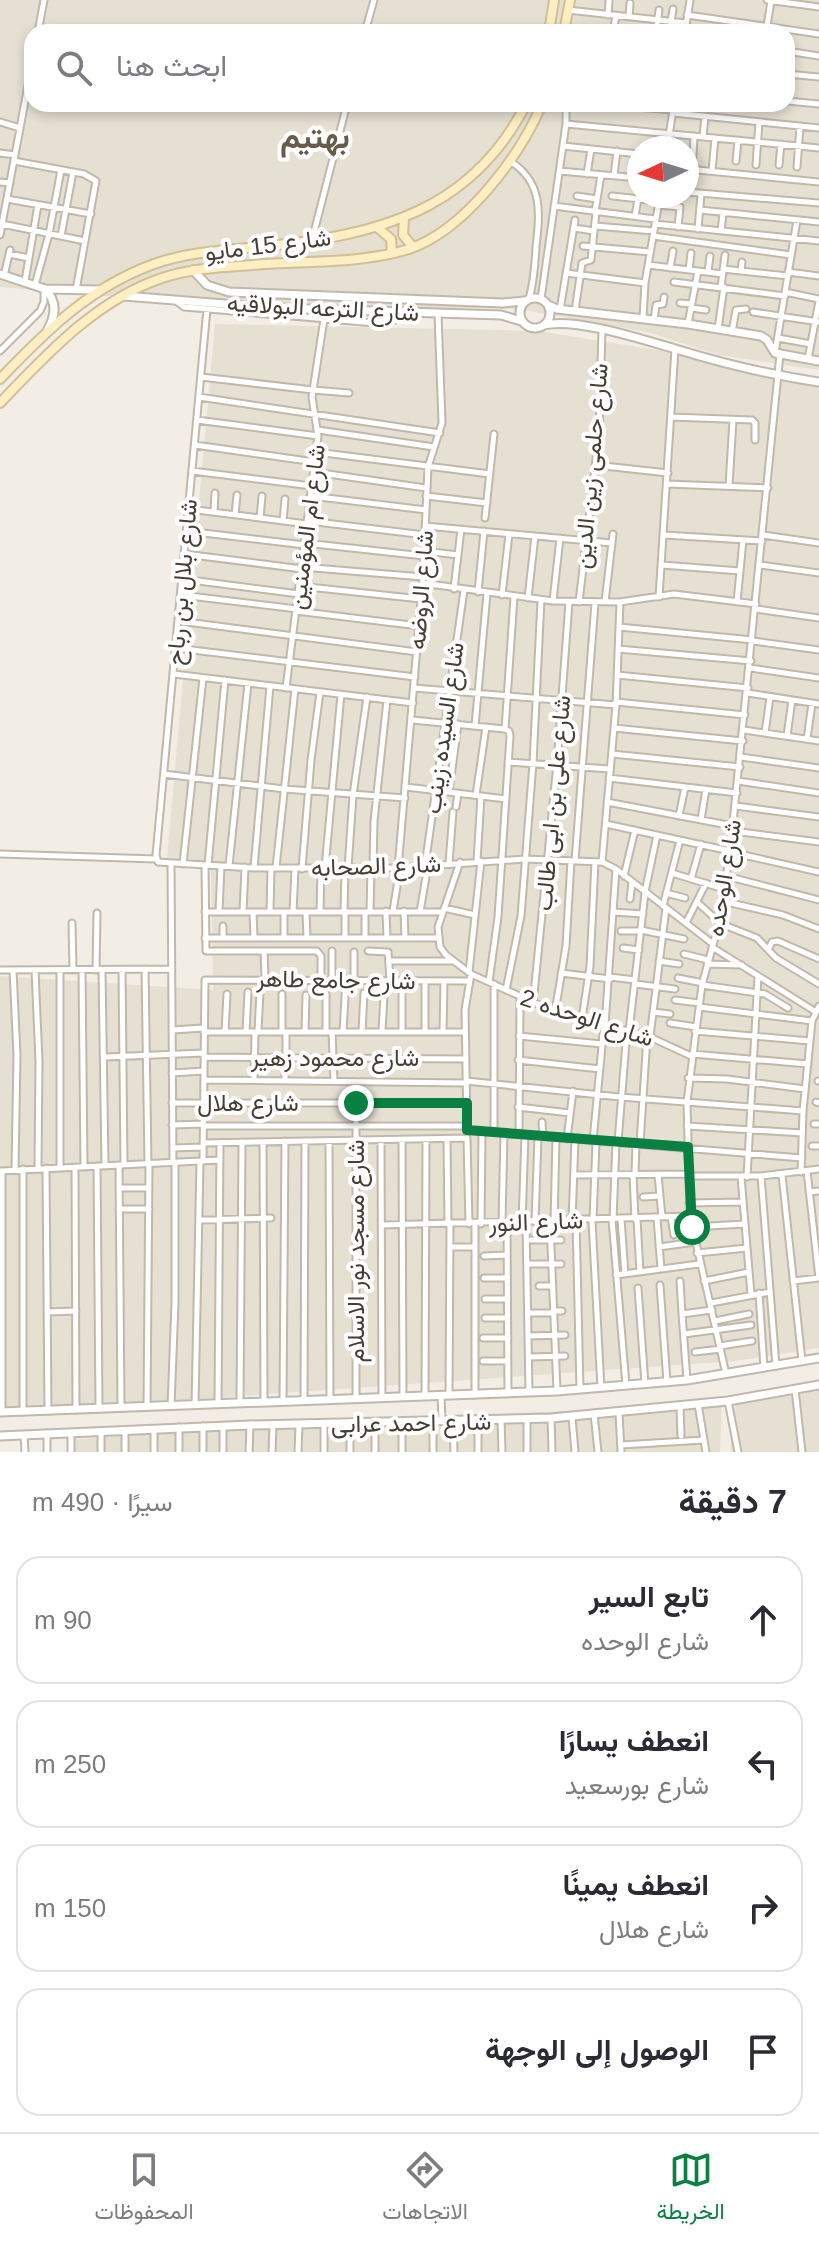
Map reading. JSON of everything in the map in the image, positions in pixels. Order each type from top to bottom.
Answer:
[{"type":"main road","points":[[550,24],[554,0]]},
{"type":"main road","points":[[565,24],[570,0]]},
{"type":"main road","name":"شارع 15 مايو","points":[[0,379],[48,329],[99,290],[139,270],[173,258],[311,241],[378,228],[404,219],[441,199],[481,165],[521,112]]},
{"type":"main road","name":"شارع 15 مايو","points":[[0,403],[82,323],[151,282],[193,270],[392,253],[413,247],[463,214],[510,161],[538,112]]},
{"type":"main road","points":[[404,219],[403,235],[413,247]]},
{"type":"main road","points":[[378,228],[391,239],[392,253]]},
{"type":"street","points":[[40,24],[44,0]]},
{"type":"street","points":[[367,24],[374,0]]},
{"type":"street","points":[[568,10],[686,23],[690,0]]},
{"type":"street","points":[[767,24],[770,0],[819,7]]},
{"type":"street","points":[[608,15],[609,1]]},
{"type":"street","points":[[629,17],[630,3]]},
{"type":"street","points":[[671,22],[673,9]]},
{"type":"street","points":[[657,24],[659,10]]},
{"type":"street","points":[[687,15],[752,24]]},
{"type":"street","points":[[614,24],[616,16]]},
{"type":"street","points":[[795,30],[819,34]]},
{"type":"street","points":[[795,52],[819,56]]},
{"type":"street","points":[[795,75],[819,77]]},
{"type":"street","points":[[795,102],[819,104]]},
{"type":"street","points":[[0,235],[24,107]]},
{"type":"street","points":[[311,241],[345,112]]},
{"type":"street","points":[[544,325],[550,315],[545,302],[566,112]]},
{"type":"street","points":[[669,136],[672,112]]},
{"type":"street","points":[[687,112],[819,128]]},
{"type":"street","points":[[703,137],[705,116]]},
{"type":"street","points":[[0,122],[20,128]]},
{"type":"street","points":[[756,165],[759,122]]},
{"type":"street","points":[[566,124],[694,136]]},
{"type":"street","points":[[797,167],[800,126]]},
{"type":"street","points":[[699,137],[819,148]]},
{"type":"street","points":[[712,171],[715,138]]},
{"type":"street","points":[[736,161],[738,140]]},
{"type":"street","points":[[779,165],[781,144]]},
{"type":"street","points":[[563,146],[627,152]]},
{"type":"street","points":[[587,174],[591,149]]},
{"type":"street","points":[[614,176],[617,151]]},
{"type":"street","points":[[0,153],[90,176],[96,181],[76,290]]},
{"type":"street","points":[[510,161],[529,178],[540,205],[533,282],[520,310],[521,321],[531,328],[557,323],[602,330],[778,376],[819,382]]},
{"type":"street","points":[[35,285],[49,234],[61,170]]},
{"type":"street","points":[[699,170],[819,182]]},
{"type":"street","points":[[559,171],[627,177]]},
{"type":"street","points":[[61,236],[73,172]]},
{"type":"street","points":[[575,311],[582,263],[590,262],[601,175]]},
{"type":"street","points":[[0,182],[10,183]]},
{"type":"street","points":[[698,229],[701,193],[819,203]]},
{"type":"street","points":[[577,196],[597,199]]},
{"type":"street","points":[[612,196],[627,198]]},
{"type":"street","points":[[7,199],[91,214]]},
{"type":"street","points":[[25,281],[38,205]]},
{"type":"street","points":[[554,206],[635,216],[654,227],[791,255]]},
{"type":"street","points":[[635,216],[636,208]]},
{"type":"street","points":[[643,318],[645,283],[658,208]]},
{"type":"street","points":[[678,227],[680,208]]},
{"type":"street","points":[[700,210],[819,222]]},
{"type":"street","points":[[721,231],[723,213]]},
{"type":"street","name":"شارع الوحده","points":[[726,1375],[690,1216],[688,1078],[702,984],[719,922],[736,806],[768,488],[778,376],[778,338],[797,220]]},
{"type":"street","points":[[2,224],[85,241]]},
{"type":"street","points":[[560,310],[574,224],[594,228],[678,227],[819,241]]},
{"type":"street","points":[[583,246],[650,252]]},
{"type":"street","points":[[670,268],[673,251]]},
{"type":"street","points":[[29,258],[10,252],[2,275],[44,289],[99,290]]},
{"type":"street","points":[[689,270],[691,253]]},
{"type":"street","points":[[718,329],[725,255]]},
{"type":"street","points":[[708,272],[710,256]]},
{"type":"street","points":[[741,271],[742,262]]},
{"type":"street","points":[[648,265],[708,272],[819,276]]},
{"type":"street","name":"شارع الترعه البولاقيه","points":[[193,270],[207,285],[229,292],[503,303],[527,300]]},
{"type":"street","points":[[688,324],[698,271]]},
{"type":"street","points":[[566,273],[602,274],[645,283]]},
{"type":"street","points":[[674,282],[819,300],[817,322],[807,359]]},
{"type":"street","points":[[44,289],[52,298],[54,308],[48,329]]},
{"type":"street","points":[[0,351],[40,311],[45,298],[44,289]]},
{"type":"street","name":"شارع الترعه البولاقيه","points":[[124,296],[411,314],[506,315],[521,321]]},
{"type":"street","points":[[654,320],[656,305],[663,304],[664,297]]},
{"type":"street","points":[[176,300],[184,307],[379,323],[411,314]]},
{"type":"street","points":[[527,300],[545,302],[560,310],[688,324],[765,338],[778,354],[819,361]]},
{"type":"street","points":[[680,303],[706,310]]},
{"type":"street","name":"شارع بلال بن رباح","points":[[156,857],[207,309]]},
{"type":"street","points":[[732,332],[735,312],[746,309]]},
{"type":"street","points":[[753,312],[817,322]]},
{"type":"street","name":"شارع الروضه","points":[[387,938],[399,868],[412,720],[428,467],[442,423],[438,314]]},
{"type":"street","name":"شارع ام المؤمنين","points":[[286,688],[314,472],[318,433],[313,390],[324,319]]},
{"type":"street","name":"شارع حلمى زين الدين","points":[[579,602],[595,465],[602,330]]},
{"type":"street","points":[[778,338],[811,344]]},
{"type":"street","points":[[659,597],[675,349]]},
{"type":"street","points":[[201,377],[349,393]]},
{"type":"street","points":[[199,397],[440,433]]},
{"type":"street","points":[[671,417],[754,421],[755,440]]},
{"type":"street","points":[[197,420],[434,447]]},
{"type":"street","points":[[729,487],[733,420]]},
{"type":"street","points":[[485,518],[494,434]]},
{"type":"street","points":[[195,445],[315,462]]},
{"type":"street","points":[[316,452],[490,474]]},
{"type":"street","points":[[595,465],[668,473]]},
{"type":"street","points":[[192,471],[312,486]]},
{"type":"street","points":[[314,472],[426,488]]},
{"type":"street","points":[[667,484],[768,488]]},
{"type":"street","points":[[214,512],[215,493]]},
{"type":"street","points":[[235,515],[237,495]]},
{"type":"street","points":[[260,518],[262,496]]},
{"type":"street","points":[[311,496],[426,510]]},
{"type":"street","points":[[426,496],[487,503]]},
{"type":"street","points":[[283,521],[285,499]]},
{"type":"street","points":[[189,509],[425,535]]},
{"type":"street","points":[[425,526],[612,543]]},
{"type":"street","points":[[454,589],[461,529]]},
{"type":"street","points":[[187,531],[305,544],[458,555]]},
{"type":"street","points":[[478,592],[484,531]]},
{"type":"street","points":[[502,595],[509,534]]},
{"type":"street","points":[[605,602],[613,534]]},
{"type":"street","points":[[664,535],[819,543]]},
{"type":"street","points":[[528,598],[535,536]]},
{"type":"street","points":[[553,601],[560,538]]},
{"type":"street","points":[[737,602],[743,540]]},
{"type":"street","points":[[185,554],[423,580],[454,589],[541,600],[620,602],[674,594],[819,618]]},
{"type":"street","points":[[662,565],[740,571]]},
{"type":"street","points":[[760,565],[819,573]]},
{"type":"street","points":[[183,579],[421,599]]},
{"type":"street","name":"شارع السيده زينب","points":[[420,912],[434,791],[464,590]]},
{"type":"street","points":[[475,726],[487,593]]},
{"type":"street","points":[[181,595],[419,626]]},
{"type":"street","points":[[505,729],[514,597]]},
{"type":"street","points":[[506,990],[521,916],[541,600]]},
{"type":"street","name":"شارع على بن ابى طالب","points":[[533,1004],[549,860],[569,602]]},
{"type":"street","points":[[582,1019],[606,824],[620,602]]},
{"type":"street","points":[[555,1012],[584,766],[595,603]]},
{"type":"street","points":[[179,621],[417,652]]},
{"type":"street","points":[[619,627],[819,650]]},
{"type":"street","points":[[176,648],[415,677]]},
{"type":"street","points":[[618,649],[751,665],[819,678]]},
{"type":"street","points":[[174,674],[413,703]]},
{"type":"street","points":[[617,675],[748,691],[816,703],[807,739]]},
{"type":"street","points":[[183,864],[203,678]]},
{"type":"street","points":[[225,680],[207,865],[205,949],[209,952],[317,951],[321,956],[321,979]]},
{"type":"street","points":[[229,866],[248,683]]},
{"type":"street","points":[[254,868],[270,686]]},
{"type":"street","points":[[414,688],[745,715]]},
{"type":"street","points":[[270,912],[295,689]]},
{"type":"street","points":[[302,869],[320,692]]},
{"type":"street","points":[[320,912],[341,694]]},
{"type":"street","points":[[345,938],[344,912],[353,795],[367,697]]},
{"type":"street","points":[[765,733],[770,697]]},
{"type":"street","points":[[365,938],[387,700]]},
{"type":"street","points":[[787,736],[792,700]]},
{"type":"street","points":[[412,720],[505,729],[510,734],[491,983],[494,1132]]},
{"type":"street","points":[[449,792],[458,724]]},
{"type":"street","points":[[475,1224],[467,1138],[465,1002],[475,915],[479,796],[486,727]]},
{"type":"street","points":[[614,728],[743,741]]},
{"type":"street","points":[[744,730],[819,741]]},
{"type":"street","points":[[612,754],[740,767]]},
{"type":"street","points":[[741,757],[819,768]]},
{"type":"street","points":[[508,762],[610,769]]},
{"type":"street","points":[[164,774],[284,789],[405,798]]},
{"type":"street","points":[[609,778],[737,793]]},
{"type":"street","points":[[738,781],[819,793]]},
{"type":"street","points":[[406,787],[506,799]]},
{"type":"street","points":[[679,816],[685,787]]},
{"type":"street","points":[[701,820],[706,789]]},
{"type":"street","points":[[449,863],[458,793]]},
{"type":"street","points":[[607,802],[733,829],[819,842]]},
{"type":"street","points":[[736,806],[819,817]]},
{"type":"street","points":[[606,824],[819,872]]},
{"type":"street","points":[[624,876],[635,830]]},
{"type":"street","points":[[626,1386],[612,1220],[620,1097],[645,892],[657,835]]},
{"type":"street","points":[[640,1272],[634,1174],[664,907],[680,840]]},
{"type":"street","points":[[691,879],[701,844]]},
{"type":"street","name":"شارع الصحابه","points":[[0,854],[156,857],[162,863],[295,869],[399,868],[525,859],[599,862]]},
{"type":"street","points":[[205,938],[437,938],[460,862]]},
{"type":"street","points":[[599,862],[616,869],[720,952],[818,1011],[812,1021],[803,1111],[802,1158],[815,1214],[819,1276],[793,1281]]},
{"type":"street","points":[[171,863],[175,1303],[171,1406]]},
{"type":"street","points":[[219,912],[221,866]]},
{"type":"street","points":[[243,912],[245,867]]},
{"type":"street","points":[[293,912],[295,869]]},
{"type":"street","points":[[601,1388],[593,1220],[594,1141],[610,978],[616,869]]},
{"type":"street","points":[[671,873],[724,889]]},
{"type":"street","points":[[726,876],[819,900]]},
{"type":"street","points":[[630,899],[632,882]]},
{"type":"street","points":[[686,923],[706,883]]},
{"type":"street","points":[[666,893],[685,898]]},
{"type":"street","points":[[722,901],[783,915],[819,929]]},
{"type":"street","points":[[697,902],[719,922],[757,938],[776,958],[819,984]]},
{"type":"street","points":[[205,912],[443,910],[475,915]]},
{"type":"street","points":[[404,911],[405,938]]},
{"type":"street","points":[[253,912],[254,938]]},
{"type":"street","points":[[284,912],[284,938]]},
{"type":"street","points":[[306,912],[307,938]]},
{"type":"street","points":[[613,912],[643,914]]},
{"type":"street","points":[[97,913],[106,1057],[105,1166]]},
{"type":"street","points":[[72,923],[73,970]]},
{"type":"street","points":[[223,926],[223,938]]},
{"type":"street","points":[[621,931],[641,931],[684,939]]},
{"type":"street","name":"شارع الوحده 2","points":[[437,938],[440,947],[470,973],[533,1004],[648,1037],[691,1055]]},
{"type":"street","points":[[769,948],[772,942],[778,941],[819,959]]},
{"type":"street","points":[[623,948],[639,950]]},
{"type":"street","points":[[264,951],[265,979]]},
{"type":"street","points":[[332,951],[332,979]]},
{"type":"street","points":[[368,951],[388,952],[390,979]]},
{"type":"street","points":[[354,952],[354,979]]},
{"type":"street","points":[[719,965],[720,952]]},
{"type":"street","points":[[684,954],[719,965],[742,965]]},
{"type":"street","points":[[390,961],[454,961]]},
{"type":"street","points":[[659,961],[679,964]]},
{"type":"street","points":[[145,969],[149,1188],[147,1407]]},
{"type":"street","points":[[0,970],[171,969]]},
{"type":"street","points":[[13,970],[17,1055],[15,1170]]},
{"type":"street","points":[[35,970],[39,1061],[38,1168]]},
{"type":"street","points":[[60,970],[60,1167]]},
{"type":"street","points":[[82,970],[84,1167]]},
{"type":"street","points":[[121,1408],[119,1188],[125,1057],[122,970]]},
{"type":"street","points":[[561,973],[675,989]]},
{"type":"street","points":[[751,1294],[743,1202],[758,976]]},
{"type":"street","points":[[678,978],[772,997],[788,1008]]},
{"type":"street","name":"شارع جامع طاهر","points":[[204,1030],[204,982],[208,979],[469,981]]},
{"type":"street","points":[[343,1032],[346,979]]},
{"type":"street","points":[[402,980],[402,1032]]},
{"type":"street","points":[[425,981],[425,1032]]},
{"type":"street","points":[[443,1032],[444,981]]},
{"type":"street","points":[[246,1032],[248,992]]},
{"type":"street","points":[[254,1080],[260,992]]},
{"type":"street","points":[[362,1032],[364,993]]},
{"type":"street","points":[[225,1032],[227,994]]},
{"type":"street","points":[[282,994],[285,1080]]},
{"type":"street","points":[[326,994],[334,1081]]},
{"type":"street","points":[[382,1032],[384,994]]},
{"type":"street","points":[[305,1032],[306,995]]},
{"type":"street","points":[[520,997],[518,1107],[522,1134],[529,1392]]},
{"type":"street","points":[[675,1000],[812,1021]]},
{"type":"street","points":[[653,1012],[670,1014]]},
{"type":"street","points":[[670,1023],[695,1029],[810,1041]]},
{"type":"street","points":[[172,1030],[465,1032]]},
{"type":"street","points":[[195,1405],[204,1030]]},
{"type":"street","points":[[519,1036],[602,1044]]},
{"type":"street","name":"شارع محمود زهير","points":[[106,1057],[204,1055],[466,1059]]},
{"type":"street","points":[[691,1055],[808,1064]]},
{"type":"street","points":[[518,1060],[600,1069]]},
{"type":"street","points":[[172,1073],[204,1071]]},
{"type":"street","points":[[688,1078],[805,1089]]},
{"type":"street","points":[[204,1080],[492,1083],[620,1097],[803,1111]]},
{"type":"street","points":[[567,1139],[573,1091]]},
{"type":"street","name":"شارع هلال","points":[[172,1103],[467,1103]]},
{"type":"street","name":"شارع مسجد نور الاسلام","points":[[356,1103],[356,1399]]},
{"type":"street","points":[[518,1107],[570,1113]]},
{"type":"street","points":[[535,1222],[542,1122]]},
{"type":"street","points":[[172,1125],[467,1128],[802,1158]]},
{"type":"street","points":[[687,1126],[802,1133]]},
{"type":"street","points":[[475,1395],[475,1224],[482,1131]]},
{"type":"street","points":[[504,1133],[508,1393]]},
{"type":"street","points":[[173,1148],[242,1142],[467,1138]]},
{"type":"street","points":[[556,1138],[550,1240],[557,1391]]},
{"type":"street","points":[[402,1139],[403,1397]]},
{"type":"street","points":[[425,1396],[426,1139]]},
{"type":"street","points":[[433,1452],[437,1420],[445,1396],[450,1247],[447,1139]]},
{"type":"street","points":[[381,1140],[382,1398]]},
{"type":"street","points":[[575,1140],[574,1221],[580,1389]]},
{"type":"street","points":[[283,1401],[285,1141]]},
{"type":"street","points":[[304,1400],[305,1141]]},
{"type":"street","points":[[329,1141],[330,1400]]},
{"type":"street","points":[[240,1403],[242,1142]]},
{"type":"street","points":[[263,1142],[264,1401]]},
{"type":"street","points":[[218,1404],[220,1143]]},
{"type":"street","points":[[1,1412],[1,1171],[220,1160]]},
{"type":"street","points":[[97,1166],[99,1409]]},
{"type":"street","points":[[75,1167],[76,1410]]},
{"type":"street","points":[[46,1168],[48,1411]]},
{"type":"street","points":[[23,1169],[23,1412]]},
{"type":"street","points":[[574,1175],[744,1177],[819,1169]]},
{"type":"street","points":[[658,1174],[661,1269]]},
{"type":"street","points":[[782,1175],[802,1362]]},
{"type":"street","points":[[761,1176],[776,1367]]},
{"type":"street","points":[[119,1188],[149,1188]]},
{"type":"street","points":[[809,1192],[819,1191]]},
{"type":"street","points":[[643,1197],[660,1196]]},
{"type":"street","points":[[689,1203],[743,1202]]},
{"type":"street","points":[[119,1209],[149,1209]]},
{"type":"street","name":"شارع النور","points":[[382,1225],[690,1216]]},
{"type":"street","points":[[671,1217],[674,1235]]},
{"type":"street","points":[[199,1220],[271,1218]]},
{"type":"street","points":[[621,1219],[625,1274]]},
{"type":"street","points":[[692,1227],[745,1224]]},
{"type":"street","points":[[531,1240],[561,1240]]},
{"type":"street","points":[[659,1247],[695,1242]]},
{"type":"street","points":[[450,1247],[475,1247]]},
{"type":"street","points":[[697,1253],[747,1248]]},
{"type":"street","points":[[484,1256],[507,1255]]},
{"type":"street","points":[[527,1264],[561,1264]]},
{"type":"street","points":[[616,1275],[699,1264]]},
{"type":"street","points":[[704,1281],[749,1272]]},
{"type":"street","points":[[484,1278],[507,1278]]},
{"type":"street","points":[[680,1281],[687,1380]]},
{"type":"street","points":[[660,1285],[667,1382]]},
{"type":"street","points":[[539,1286],[562,1288]]},
{"type":"street","points":[[638,1288],[645,1384]]},
{"type":"street","points":[[682,1314],[751,1294],[770,1292]]},
{"type":"street","points":[[759,1293],[764,1369]]},
{"type":"street","points":[[485,1299],[507,1299]]},
{"type":"street","points":[[47,1312],[76,1311]]},
{"type":"street","points":[[528,1313],[562,1311]]},
{"type":"street","points":[[715,1321],[749,1314]]},
{"type":"street","points":[[485,1318],[507,1318]]},
{"type":"street","points":[[684,1334],[751,1325]]},
{"type":"street","points":[[528,1336],[565,1335]]},
{"type":"street","points":[[483,1338],[508,1338]]},
{"type":"street","points":[[695,1352],[752,1341]]},
{"type":"street","points":[[529,1357],[565,1356]]},
{"type":"street","name":"شارع احمد عرابى","points":[[1,1412],[557,1391],[687,1380],[819,1358]]},
{"type":"street","points":[[483,1361],[508,1361]]},
{"type":"street","name":"شارع احمد عرابى","points":[[0,1436],[203,1426],[527,1420],[680,1407],[819,1385]]},
{"type":"street","points":[[795,1389],[802,1452]]},
{"type":"street","points":[[728,1401],[738,1452]]},
{"type":"street","points":[[698,1404],[706,1452]]},
{"type":"street","points":[[680,1407],[681,1436]]},
{"type":"street","points":[[619,1412],[621,1448],[704,1440]]},
{"type":"street","points":[[594,1414],[598,1452]]},
{"type":"street","points":[[572,1417],[575,1452]]},
{"type":"street","points":[[551,1418],[552,1452]]},
{"type":"street","points":[[453,1420],[454,1452]]},
{"type":"street","points":[[478,1420],[478,1452]]},
{"type":"street","points":[[501,1420],[502,1452]]},
{"type":"street","points":[[527,1420],[527,1452]]},
{"type":"street","points":[[402,1422],[402,1452]]},
{"type":"street","points":[[375,1423],[375,1452]]},
{"type":"street","points":[[350,1424],[350,1452]]},
{"type":"street","points":[[249,1452],[250,1425]]},
{"type":"street","points":[[298,1452],[299,1425]]},
{"type":"street","points":[[324,1425],[324,1452]]},
{"type":"street","points":[[203,1426],[203,1452]]},
{"type":"street","points":[[223,1426],[223,1452]]},
{"type":"street","points":[[272,1452],[273,1426]]},
{"type":"street","points":[[179,1427],[179,1452]]},
{"type":"street","points":[[154,1428],[154,1452]]},
{"type":"street","points":[[101,1431],[101,1452]]},
{"type":"street","points":[[125,1431],[125,1452]]},
{"type":"street","points":[[71,1432],[71,1452]]},
{"type":"street","points":[[47,1433],[47,1452]]},
{"type":"street","points":[[24,1434],[25,1452]]},
{"type":"shaded area","name":"بهتيم","points":[[0,0],[819,0],[819,370],[719,355],[647,332],[518,309],[463,308],[310,314],[0,287]]},
{"type":"shaded area","points":[[215,324],[539,331],[819,378],[819,1348],[735,1361],[72,1408],[0,1409],[0,976],[213,990],[211,870],[167,858]]},
{"type":"shaded area","points":[[819,1385],[819,1452],[730,1452],[735,1404]]},
{"type":"shaded area","points":[[722,1403],[720,1452],[73,1452],[73,1440],[204,1429]]},
{"type":"district","name":"بهتيم","points":[[315,137]]},
{"type":"route","points":[[356,1103],[467,1103],[467,1130],[688,1147],[692,1227]]}]
